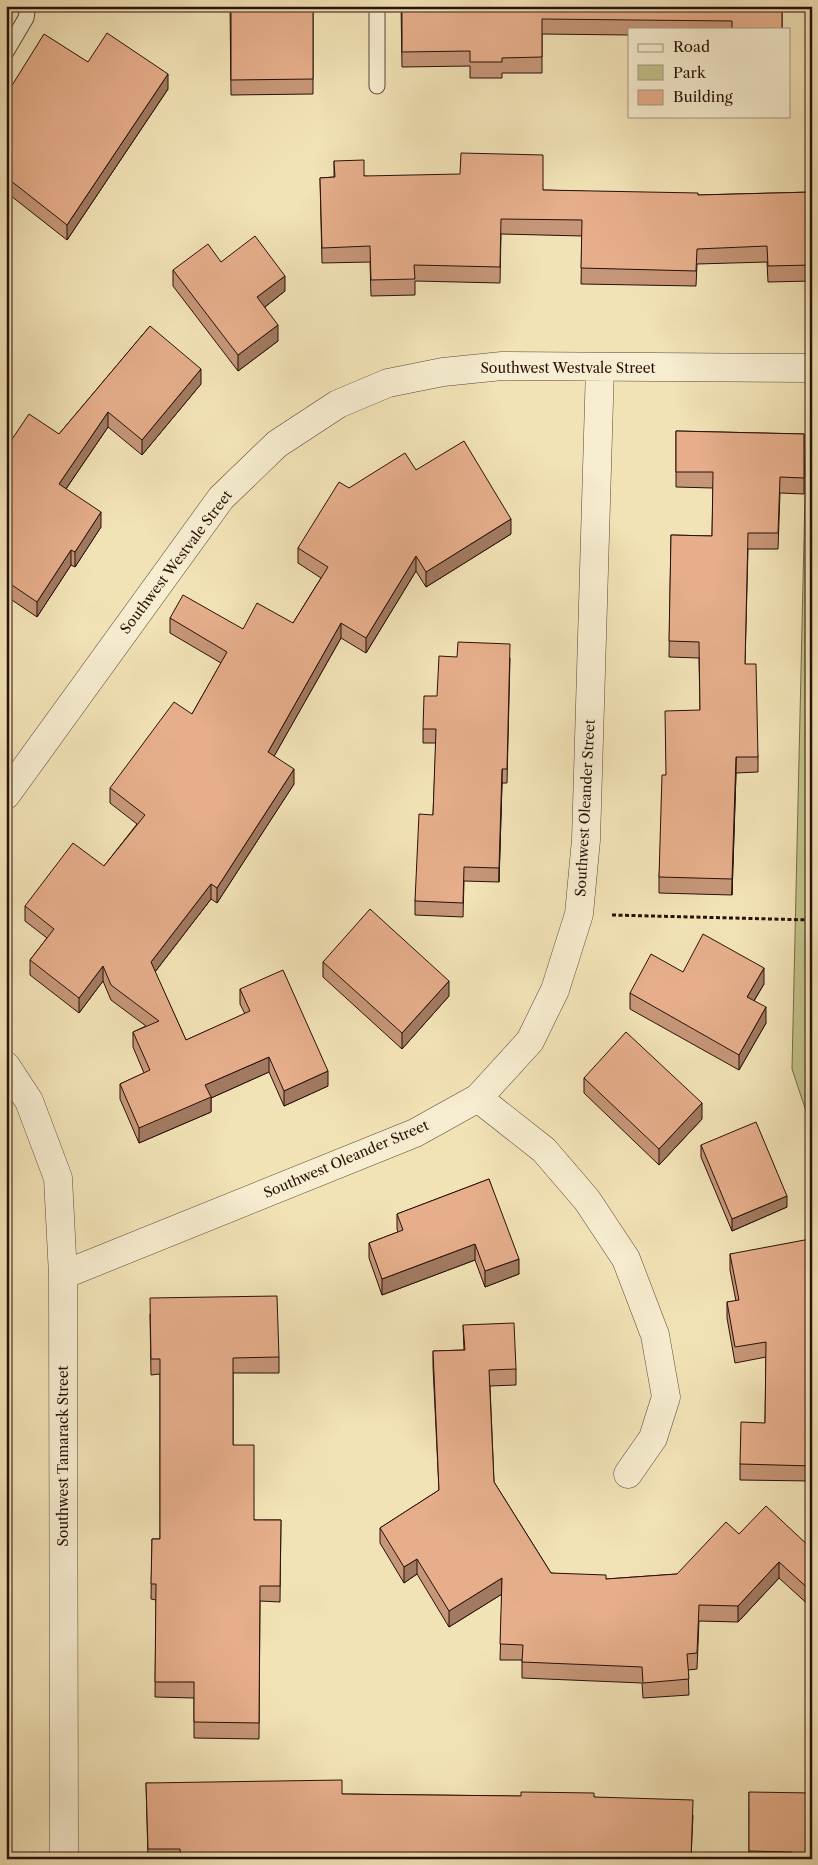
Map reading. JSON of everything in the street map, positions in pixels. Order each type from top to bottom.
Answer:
[{"type":"street","name":"Southwest Westvale Street","points":[[6,795],[221,498],[277,444],[338,404],[388,383],[443,372],[502,366],[812,368]]},
{"type":"street","name":"Southwest Oleander Street","points":[[63,1275],[415,1133],[478,1098],[530,1041],[555,990],[579,914],[586,830],[600,367]]},
{"type":"street","name":"Southwest Tamarack Street","points":[[6,1066],[29,1101],[58,1178],[63,1275],[64,1859]]},
{"type":"street","points":[[478,1098],[544,1150],[587,1200],[626,1259],[656,1335],[666,1397],[653,1438],[628,1474]]},
{"type":"lane","points":[[6,52],[26,18],[28,6]]},
{"type":"lane","points":[[377,6],[377,86]]},
{"type":"path","points":[[579,914],[812,920]]},
{"type":"green space","points":[[807,406],[812,406],[812,1129],[792,1069]]},
{"type":"building","points":[[231,6],[313,6],[313,79],[231,80]]},
{"type":"building","points":[[402,6],[782,6],[782,28],[732,28],[732,21],[542,19],[542,57],[502,58],[502,62],[470,62],[470,51],[402,52]]},
{"type":"building","points":[[107,33],[168,74],[67,225],[6,177],[6,95],[44,34],[88,62]]},
{"type":"building","points":[[461,153],[543,155],[543,190],[698,193],[698,195],[812,192],[812,265],[768,266],[767,246],[697,249],[696,271],[581,268],[582,220],[501,219],[500,267],[414,265],[415,279],[371,280],[370,246],[322,248],[320,178],[335,177],[334,161],[364,160],[364,176],[460,174]]},
{"type":"building","points":[[255,236],[285,276],[257,297],[278,325],[238,355],[173,270],[208,244],[221,262]]},
{"type":"building","points":[[150,326],[201,369],[142,440],[108,412],[59,484],[101,512],[75,552],[71,550],[37,602],[6,581],[6,448],[29,414],[59,434]]},
{"type":"building","points":[[676,431],[804,434],[804,478],[780,477],[778,533],[748,533],[745,664],[756,664],[758,757],[736,757],[732,879],[659,877],[662,775],[666,775],[665,711],[700,710],[699,642],[669,641],[671,535],[712,536],[713,472],[676,472]]},
{"type":"building","points":[[464,441],[511,519],[426,572],[416,556],[366,638],[341,623],[268,752],[294,769],[217,888],[211,884],[151,962],[186,1040],[250,1011],[240,989],[283,970],[328,1071],[284,1091],[269,1057],[205,1085],[211,1097],[139,1128],[120,1084],[150,1070],[133,1032],[159,1021],[111,985],[103,966],[79,998],[30,960],[54,929],[25,906],[73,843],[104,866],[145,815],[110,788],[174,702],[192,714],[227,652],[170,618],[183,595],[243,629],[257,603],[293,623],[328,567],[298,548],[339,482],[349,488],[405,453],[416,470]]},
{"type":"building","points":[[458,642],[510,644],[507,769],[502,769],[499,868],[464,867],[463,903],[415,901],[419,814],[433,815],[436,729],[423,729],[424,696],[437,696],[439,656],[457,657]]},
{"type":"building","points":[[370,909],[449,981],[402,1033],[323,962]]},
{"type":"building","points":[[703,934],[764,968],[747,997],[766,1007],[739,1055],[630,993],[651,954],[683,972]]},
{"type":"building","points":[[626,1032],[702,1103],[659,1149],[584,1078]]},
{"type":"building","points":[[756,1122],[787,1196],[732,1219],[701,1145]]},
{"type":"building","points":[[489,1179],[519,1259],[485,1271],[475,1244],[382,1279],[369,1243],[403,1230],[397,1214]]},
{"type":"building","points":[[810,1239],[812,1246],[812,1466],[740,1464],[741,1422],[765,1423],[766,1342],[735,1347],[727,1302],[739,1300],[730,1254]]},
{"type":"building","points":[[277,1296],[279,1357],[233,1358],[233,1445],[254,1445],[254,1520],[281,1520],[280,1586],[260,1586],[259,1723],[194,1722],[194,1682],[155,1682],[156,1584],[151,1584],[152,1539],[160,1539],[160,1359],[151,1359],[150,1298]]},
{"type":"building","points":[[514,1323],[516,1369],[489,1370],[494,1482],[551,1573],[606,1575],[606,1579],[677,1574],[726,1522],[739,1534],[766,1506],[812,1549],[812,1592],[779,1562],[738,1606],[699,1605],[697,1653],[687,1654],[689,1679],[643,1683],[642,1667],[522,1662],[523,1645],[500,1644],[502,1578],[449,1611],[417,1559],[404,1567],[380,1528],[439,1490],[433,1351],[465,1350],[463,1325]]},
{"type":"building","points":[[342,1780],[342,1794],[521,1796],[521,1792],[594,1793],[594,1797],[693,1800],[691,1859],[181,1859],[180,1849],[148,1849],[146,1783]]},
{"type":"building","points":[[749,1792],[812,1793],[812,1859],[792,1859],[792,1852],[749,1851]]}]
